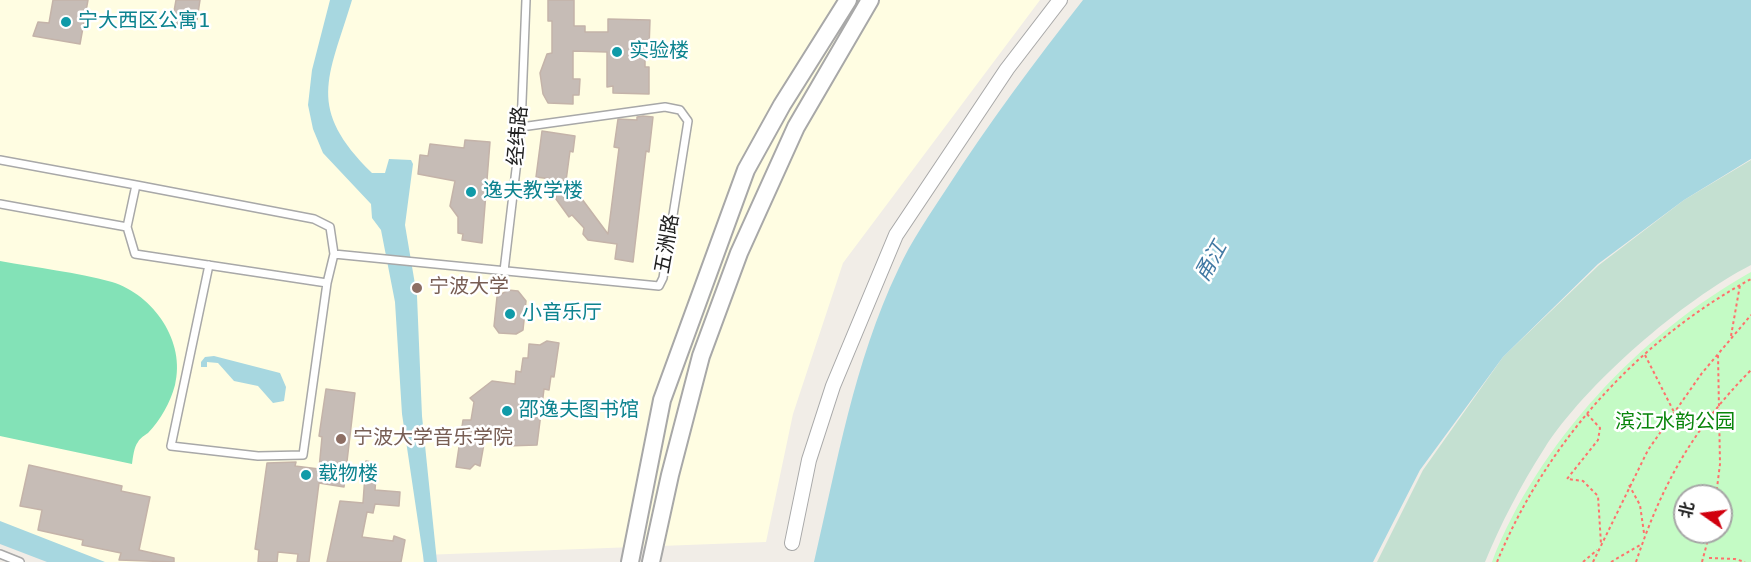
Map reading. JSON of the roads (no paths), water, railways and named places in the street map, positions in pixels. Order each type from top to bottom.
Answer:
[{"type":"street","points":[[630,562],[662,400],[746,170],[782,105],[848,0]]},
{"type":"street","points":[[651,562],[670,475],[701,356],[739,253],[796,127],[870,0]]},
{"type":"street","points":[[792,543],[809,460],[833,386],[896,235],[1007,69],[1060,0]]},
{"type":"lane","name":"经纬路","points":[[504,271],[521,127],[526,0]]},
{"type":"lane","name":"五洲路","points":[[334,254],[659,286],[663,278],[688,121],[680,110],[665,107],[521,127]]},
{"type":"lane","points":[[0,160],[314,219],[330,227],[334,254],[327,283],[303,455],[258,456],[171,446],[208,265]]},
{"type":"lane","points":[[136,185],[127,227],[135,254],[327,283]]},
{"type":"lane","points":[[0,204],[127,227]]},
{"type":"lane","points":[[0,554],[20,562]]},
{"type":"water","points":[[330,0],[352,0],[330,72],[328,92],[330,111],[338,130],[351,150],[372,173],[385,173],[389,159],[411,160],[413,164],[405,225],[417,296],[422,416],[437,562],[424,562],[402,414],[395,302],[381,230],[372,218],[371,204],[323,153],[313,129],[308,105],[312,70]]},
{"type":"water","name":"甬江","points":[[1083,0],[1751,0],[1751,159],[1684,200],[1598,264],[1503,357],[1420,470],[1373,562],[814,562],[858,377],[883,305],[903,259],[927,218],[979,140]]},
{"type":"water","points":[[214,356],[280,373],[286,387],[284,401],[273,403],[258,386],[234,381],[218,363],[207,362],[207,367],[201,367],[201,362],[205,357]]},
{"type":"water","points":[[0,521],[105,562],[47,562],[0,544]]},
{"type":"place","name":"宁大西区公寓1","points":[[66,22]]},
{"type":"place","name":"实验楼","points":[[617,52]]},
{"type":"place","name":"逸夫教学楼","points":[[471,192]]},
{"type":"place","name":"宁波大学","points":[[417,288]]},
{"type":"place","name":"小音乐厅","points":[[510,314]]},
{"type":"place","name":"邵逸夫图书馆","points":[[507,411]]},
{"type":"place","name":"宁波大学音乐学院","points":[[341,439]]},
{"type":"place","name":"载物楼","points":[[306,475]]},
{"type":"park label","name":"滨江水韵公园","points":[[1675,423]]}]
